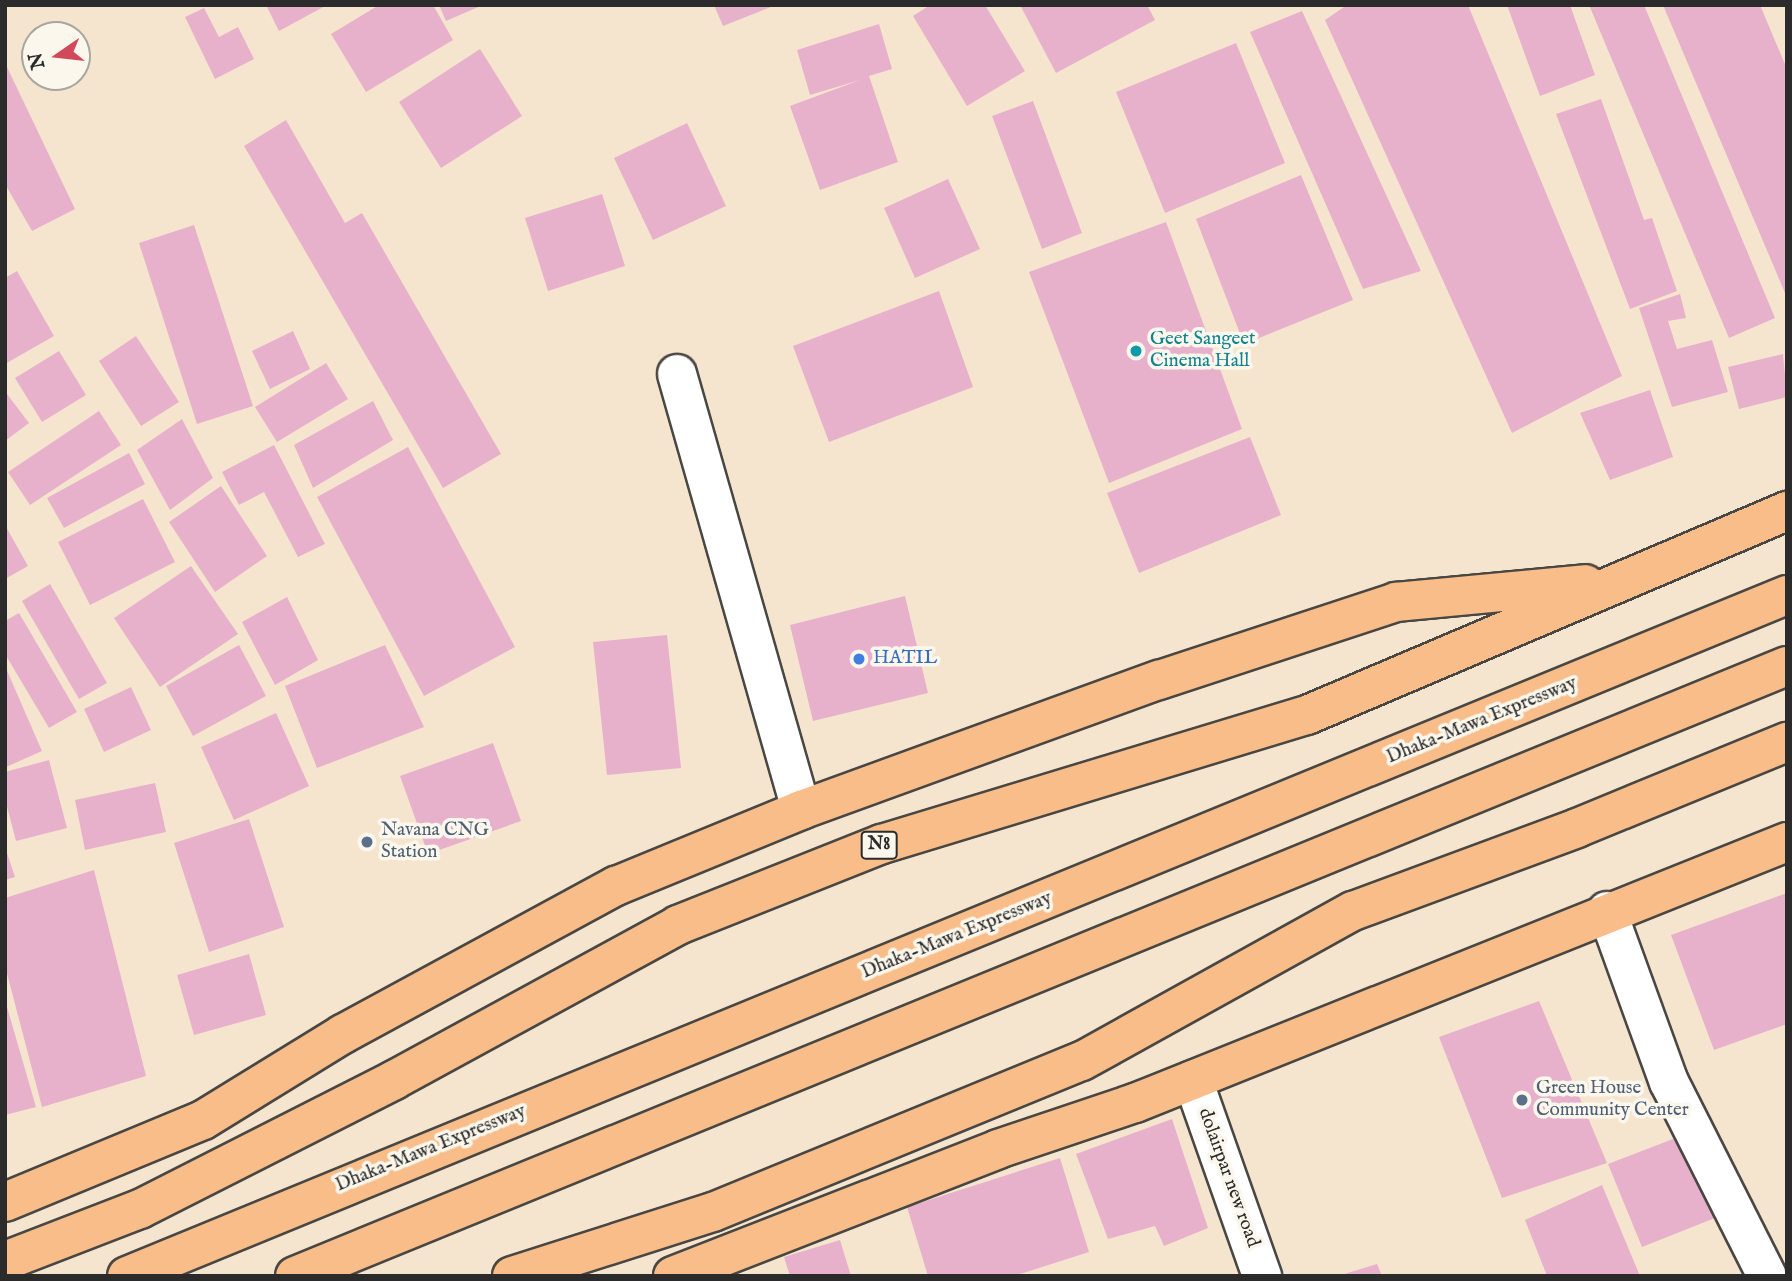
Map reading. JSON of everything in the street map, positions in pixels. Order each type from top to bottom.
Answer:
[{"type":"highway","name":"N8","points":[[5,1261],[140,1209],[394,1080],[678,925],[882,844],[1307,715],[1787,511]]},
{"type":"highway","points":[[5,1202],[203,1120],[343,1034],[616,886],[801,810],[1159,680],[1395,602],[1620,582]]},
{"type":"highway","name":"Dhaka-Mawa Expressway","points":[[127,1276],[1787,595]]},
{"type":"highway","points":[[295,1276],[1787,666]]},
{"type":"highway","points":[[512,1276],[713,1212],[1082,1061],[1353,911],[1577,828],[1787,742]]},
{"type":"highway","points":[[673,1276],[998,1149],[1193,1080],[1608,911],[1787,842]]},
{"type":"street","points":[[677,374],[801,810]]},
{"type":"street","points":[[1608,911],[1669,1082],[1768,1276]]},
{"type":"street","name":"dolairpar new road","points":[[1193,1080],[1262,1276]]},
{"type":"building","points":[[266,5],[327,5],[279,31]]},
{"type":"building","points":[[379,5],[433,5],[453,40],[366,92],[331,34]]},
{"type":"building","points":[[439,5],[483,5],[446,21]]},
{"type":"building","points":[[714,5],[776,5],[723,26]]},
{"type":"building","points":[[930,5],[985,5],[1025,71],[967,106],[913,16]]},
{"type":"building","points":[[1020,5],[1147,5],[1155,20],[1056,73]]},
{"type":"building","points":[[1347,5],[1468,5],[1622,376],[1512,433],[1325,20]]},
{"type":"building","points":[[1507,5],[1570,5],[1595,75],[1540,96]]},
{"type":"building","points":[[1589,5],[1644,5],[1775,318],[1729,338]]},
{"type":"building","points":[[1663,5],[1760,5],[1787,69],[1785,293]]},
{"type":"building","points":[[204,8],[219,37],[238,27],[254,59],[215,79],[185,17]]},
{"type":"building","points":[[1302,11],[1421,271],[1363,289],[1250,32]]},
{"type":"building","points":[[879,24],[892,69],[869,76],[898,162],[820,190],[790,106],[860,80],[810,95],[797,50]]},
{"type":"building","points":[[1236,43],[1285,163],[1165,213],[1116,92]]},
{"type":"building","points":[[480,49],[522,116],[441,168],[399,102]]},
{"type":"building","points":[[5,63],[75,209],[32,231],[5,184]]},
{"type":"building","points":[[1601,99],[1644,220],[1652,218],[1677,291],[1630,309],[1556,114]]},
{"type":"building","points":[[1033,101],[1082,233],[1042,249],[992,116]]},
{"type":"building","points":[[286,120],[345,223],[362,213],[501,454],[443,488],[244,146]]},
{"type":"building","points":[[687,123],[726,206],[653,240],[614,158]]},
{"type":"building","points":[[1301,175],[1353,300],[1244,344],[1196,219]]},
{"type":"building","points":[[948,179],[980,249],[915,278],[884,208]]},
{"type":"building","points":[[602,194],[625,266],[548,291],[525,218]]},
{"type":"building","name":"Geet Sangeet Cinema Hall","points":[[1166,222],[1242,429],[1109,483],[1029,272]]},
{"type":"building","points":[[194,225],[253,406],[197,424],[139,243]]},
{"type":"building","points":[[17,271],[54,336],[5,364],[5,278]]},
{"type":"building","points":[[939,291],[973,387],[829,442],[793,346]]},
{"type":"building","points":[[1680,294],[1686,318],[1668,321],[1677,349],[1712,340],[1728,392],[1672,407],[1639,308]]},
{"type":"building","points":[[293,331],[310,369],[270,389],[252,351]]},
{"type":"building","points":[[136,336],[179,402],[141,426],[99,361]]},
{"type":"building","points":[[59,351],[86,395],[42,422],[15,378]]},
{"type":"building","points":[[1783,354],[1787,397],[1739,409],[1728,367]]},
{"type":"building","points":[[326,363],[348,399],[277,442],[255,407]]},
{"type":"building","points":[[1650,390],[1673,457],[1610,480],[1580,413]]},
{"type":"building","points":[[7,394],[29,423],[5,441],[5,396]]},
{"type":"building","points":[[373,401],[393,440],[313,488],[294,445]]},
{"type":"building","points":[[99,411],[121,445],[30,505],[8,472]]},
{"type":"building","points":[[182,419],[213,478],[170,510],[137,450]]},
{"type":"building","points":[[1250,437],[1281,515],[1139,573],[1107,493]]},
{"type":"building","points":[[274,445],[325,544],[298,557],[264,492],[239,505],[222,472]]},
{"type":"building","points":[[408,447],[515,647],[424,696],[317,497]]},
{"type":"building","points":[[129,453],[145,484],[64,528],[47,498]]},
{"type":"building","points":[[221,486],[267,556],[215,592],[169,522]]},
{"type":"building","points":[[143,499],[175,562],[90,605],[58,542]]},
{"type":"building","points":[[5,525],[28,566],[5,579]]},
{"type":"building","points":[[191,566],[238,634],[160,687],[114,618]]},
{"type":"building","points":[[50,584],[107,683],[79,699],[22,601]]},
{"type":"building","name":"HATIL","points":[[905,596],[928,693],[813,721],[790,625]]},
{"type":"building","points":[[287,597],[318,660],[275,685],[242,622]]},
{"type":"building","points":[[19,613],[77,712],[49,728],[5,654],[5,621]]},
{"type":"building","points":[[667,635],[681,768],[607,775],[593,642]]},
{"type":"building","points":[[239,645],[266,696],[193,736],[166,686]]},
{"type":"building","points":[[385,645],[424,727],[317,768],[285,686]]},
{"type":"building","points":[[5,666],[42,751],[6,767],[5,765]]},
{"type":"building","points":[[131,687],[151,730],[104,752],[84,709]]},
{"type":"building","points":[[276,713],[309,786],[234,820],[201,747]]},
{"type":"building","points":[[493,743],[521,821],[428,854],[400,776]]},
{"type":"building","points":[[49,760],[67,828],[16,841],[5,799],[5,772]]},
{"type":"building","points":[[155,783],[166,832],[85,850],[75,800]]},
{"type":"building","points":[[249,819],[284,927],[209,952],[174,843]]},
{"type":"building","points":[[5,847],[15,877],[5,880]]},
{"type":"building","points":[[94,870],[146,1076],[42,1107],[5,966],[5,898]]},
{"type":"building","points":[[1787,893],[1787,1024],[1714,1050],[1671,935]]},
{"type":"building","points":[[249,954],[266,1015],[194,1035],[177,975]]},
{"type":"building","points":[[5,1000],[36,1107],[5,1115]]},
{"type":"building","name":"Green House Community Center","points":[[1539,1001],[1607,1163],[1502,1198],[1439,1037]]},
{"type":"building","points":[[1172,1119],[1208,1228],[1164,1246],[1155,1226],[1108,1239],[1076,1154]]},
{"type":"building","points":[[1686,1134],[1720,1216],[1642,1247],[1608,1164]]},
{"type":"building","points":[[1060,1158],[1089,1252],[1014,1276],[928,1276],[907,1207]]},
{"type":"building","points":[[1602,1185],[1640,1276],[1547,1276],[1525,1220]]},
{"type":"building","points":[[840,1240],[851,1276],[790,1276],[784,1257]]},
{"type":"building","points":[[1377,1264],[1382,1276],[1341,1276],[1341,1275]]},
{"type":"place","name":"Geet Sangeet Cinema Hall","points":[[1136,351]]},
{"type":"place","name":"HATIL","points":[[859,659]]},
{"type":"place","name":"Navana CNG Station","points":[[367,842]]},
{"type":"place","name":"Green House Community Center","points":[[1522,1100]]}]
